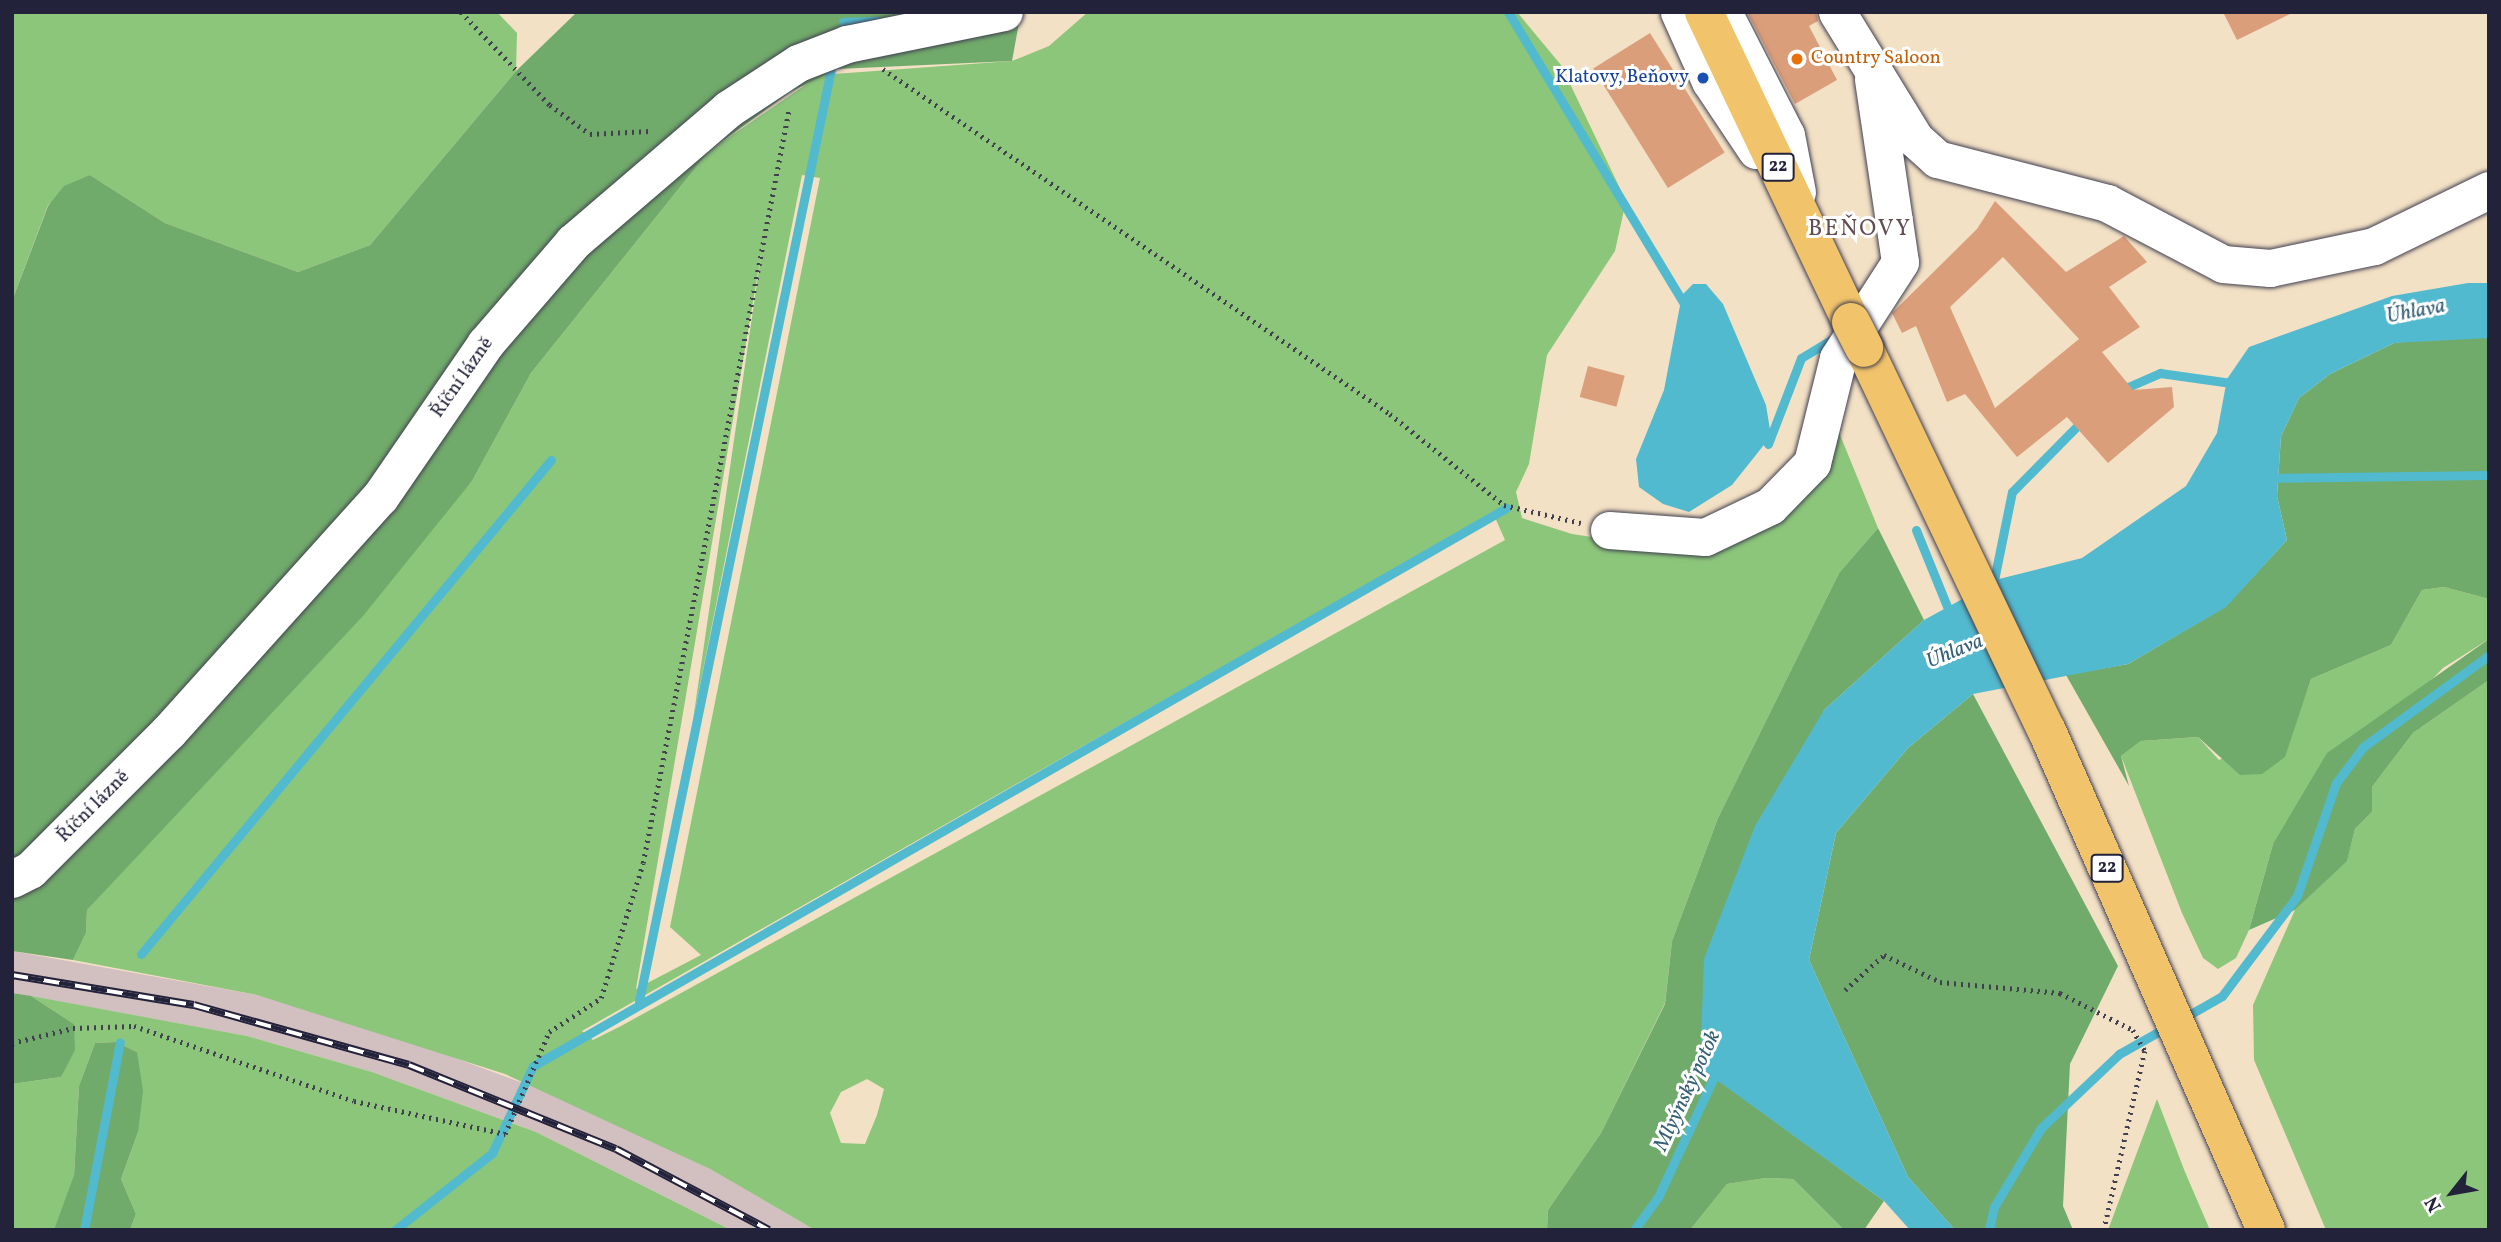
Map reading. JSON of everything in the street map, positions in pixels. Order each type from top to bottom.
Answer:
[{"type":"main road","name":"22","points":[[1704,12],[2047,731],[2266,1230]]},
{"type":"street","name":"Říční lázně","points":[[12,879],[30,870],[169,732],[380,497],[485,344],[573,242],[729,109],[798,63],[847,44],[1004,12]]},
{"type":"street","points":[[1679,12],[1710,82],[1803,221]]},
{"type":"street","points":[[1723,12],[1786,135],[1803,221]]},
{"type":"street","points":[[1837,12],[1915,139],[1937,159],[2107,203],[2224,264],[2270,268],[2374,246],[2489,190]]},
{"type":"street","points":[[1609,530],[1705,537],[1770,506],[1812,463],[1838,358],[1900,262],[1872,71]]},
{"type":"path","points":[[461,12],[550,105],[590,134],[633,136],[657,130]]},
{"type":"path","points":[[847,44],[1390,414],[1504,505],[1609,530]]},
{"type":"path","points":[[12,1043],[72,1028],[134,1026],[354,1101],[505,1135],[549,1031],[601,998],[643,863],[798,63]]},
{"type":"path","points":[[1844,990],[1884,955],[1940,982],[2060,993],[2133,1030],[2145,1051],[2104,1230]]},
{"type":"shaded area","points":[[12,951],[257,995],[385,1032],[553,1094],[710,1169],[815,1230],[731,1230],[536,1132],[372,1072],[247,1036],[12,993]]},
{"type":"green space","points":[[12,12],[497,12],[517,33],[516,71],[370,245],[298,272],[165,223],[90,175],[48,205],[12,301]]},
{"type":"green space","points":[[577,12],[1021,12],[1012,61],[837,69],[790,92],[709,151],[531,373],[472,481],[363,616],[87,910],[86,933],[73,960],[12,951],[12,301],[48,206],[64,186],[90,175],[165,223],[298,272],[370,245],[516,71]]},
{"type":"green space","points":[[1088,12],[1517,12],[1561,65],[1626,201],[1615,251],[1547,355],[1529,464],[1516,492],[1522,518],[1572,534],[1670,549],[1729,541],[1836,425],[1878,528],[1839,573],[1718,818],[1672,941],[1665,1003],[1601,1133],[1548,1210],[1547,1230],[815,1230],[710,1169],[505,1074],[257,995],[73,960],[86,933],[87,910],[472,481],[531,373],[709,151],[820,75],[1012,61],[1049,46]],"holes":[[[802,175],[820,178],[670,927],[701,955],[636,989],[762,249],[693,720]],[[1493,513],[1505,540],[621,1026],[593,1040],[582,1031]],[[867,1079],[884,1089],[865,1144],[841,1143],[830,1113],[841,1092]]]},
{"type":"green space","points":[[2462,336],[2489,338],[2489,599],[2444,587],[2422,590],[2391,645],[2311,679],[2285,757],[2262,774],[2240,775],[2198,737],[2141,741],[2121,756],[2129,786],[2066,675],[2128,664],[2225,607],[2287,540],[2277,496],[2281,436],[2299,398],[2330,374],[2394,343]]},
{"type":"green space","points":[[1878,528],[1924,620],[1824,710],[1700,1067],[1884,1201],[1864,1230],[1844,1230],[1793,1179],[1766,1178],[1727,1184],[1690,1230],[1547,1230],[1548,1210],[1601,1133],[1665,1004],[1672,941],[1718,818],[1839,573]]},
{"type":"green space","points":[[2444,587],[2489,599],[2489,639],[2443,668],[2273,844],[2249,930],[2236,958],[2218,969],[2203,958],[2182,913],[2121,756],[2141,741],[2198,737],[2219,760],[2295,724],[2311,679],[2391,645],[2422,590]]},
{"type":"green space","points":[[2489,639],[2489,680],[2413,733],[2372,787],[2372,812],[2355,829],[2347,861],[2295,910],[2249,930],[2273,844],[2327,753]]},
{"type":"green space","points":[[2489,680],[2489,1230],[2326,1230],[2254,1060],[2253,1005],[2295,910],[2347,860],[2355,829],[2372,812],[2372,787],[2413,733]]},
{"type":"green space","points":[[1973,694],[2118,966],[2070,1064],[2063,1206],[2073,1230],[1955,1230],[1908,1177],[1809,960],[1836,833],[1908,748]]},
{"type":"green space","points":[[12,993],[31,996],[74,1024],[75,1050],[61,1077],[12,1084]]},
{"type":"green space","points":[[31,996],[247,1036],[372,1072],[536,1132],[731,1230],[130,1230],[136,1214],[121,1179],[138,1132],[137,1052],[116,1042],[95,1043],[79,1086],[74,1175],[60,1220],[54,1230],[12,1230],[12,1084],[61,1077],[74,1024]]},
{"type":"green space","points":[[116,1042],[137,1052],[143,1091],[138,1132],[121,1179],[136,1214],[130,1230],[54,1230],[74,1175],[79,1086],[95,1043]]},
{"type":"green space","points":[[2157,1099],[2185,1172],[2210,1230],[2108,1230]]},
{"type":"green space","points":[[1766,1178],[1793,1179],[1844,1230],[1690,1230],[1727,1184]]},
{"type":"water","name":"Úhlava","points":[[2468,283],[2489,283],[2489,338],[2394,343],[2330,374],[2299,398],[2281,436],[2277,496],[2287,540],[2226,607],[2128,664],[1973,694],[1908,748],[1836,833],[1809,960],[1908,1177],[1955,1230],[1910,1230],[1884,1201],[1700,1068],[1704,959],[1755,826],[1824,710],[1924,620],[1999,579],[2082,558],[2186,486],[2217,433],[2227,379],[2249,347],[2392,296]]},
{"type":"water","points":[[1693,284],[1706,284],[1723,304],[1766,405],[1771,436],[1732,485],[1689,512],[1663,504],[1639,487],[1636,459],[1664,390],[1682,295]]},
{"type":"building","name":"Country Saloon","points":[[1747,12],[1816,12],[1818,21],[1809,26],[1837,80],[1795,104]]},
{"type":"building","points":[[2223,12],[2294,12],[2237,40]]},
{"type":"building","points":[[1650,33],[1725,153],[1668,188],[1593,69]]},
{"type":"building","points":[[1995,201],[2066,272],[2124,236],[2147,262],[2109,287],[2140,327],[2102,352],[2133,390],[2172,387],[2174,407],[2108,463],[2067,417],[2017,457],[1965,394],[1947,402],[1916,326],[1902,333],[1892,313],[1977,229]],"holes":[[[2003,257],[2079,339],[1995,408],[1950,307]]]},
{"type":"building","points":[[1588,366],[1625,376],[1616,407],[1580,397]]},
{"type":"waterway","points":[[1508,12],[1688,310]]},
{"type":"waterway","points":[[843,22],[877,21]]},
{"type":"waterway","points":[[639,1001],[832,64]]},
{"type":"waterway","points":[[1768,444],[1801,358],[1833,339]]},
{"type":"waterway","points":[[2121,390],[2160,373],[2238,384]]},
{"type":"waterway","points":[[1993,585],[2012,492],[2083,420]]},
{"type":"waterway","points":[[141,954],[551,460]]},
{"type":"waterway","points":[[2267,478],[2489,475]]},
{"type":"waterway","points":[[395,1230],[492,1153],[533,1066],[1506,508]]},
{"type":"waterway","points":[[1916,530],[1951,616]]},
{"type":"waterway","points":[[2182,1019],[2222,996],[2297,896],[2336,783],[2363,747],[2489,655]]},
{"type":"waterway","points":[[1989,1230],[1994,1207],[2041,1128],[2119,1054],[2167,1027]]},
{"type":"waterway","points":[[84,1230],[120,1042]]},
{"type":"waterway","name":"Mlyýnský potok","points":[[1634,1230],[1658,1197],[1719,1066]]},
{"type":"railway","points":[[12,975],[194,1005],[409,1065],[616,1149],[769,1230]]},
{"type":"place","name":"Country Saloon","points":[[1797,59]]},
{"type":"place","name":"Klatovy, Beňovy","points":[[1703,78]]},
{"type":"district","name":"BEŇOVY","points":[[1860,229]]}]
